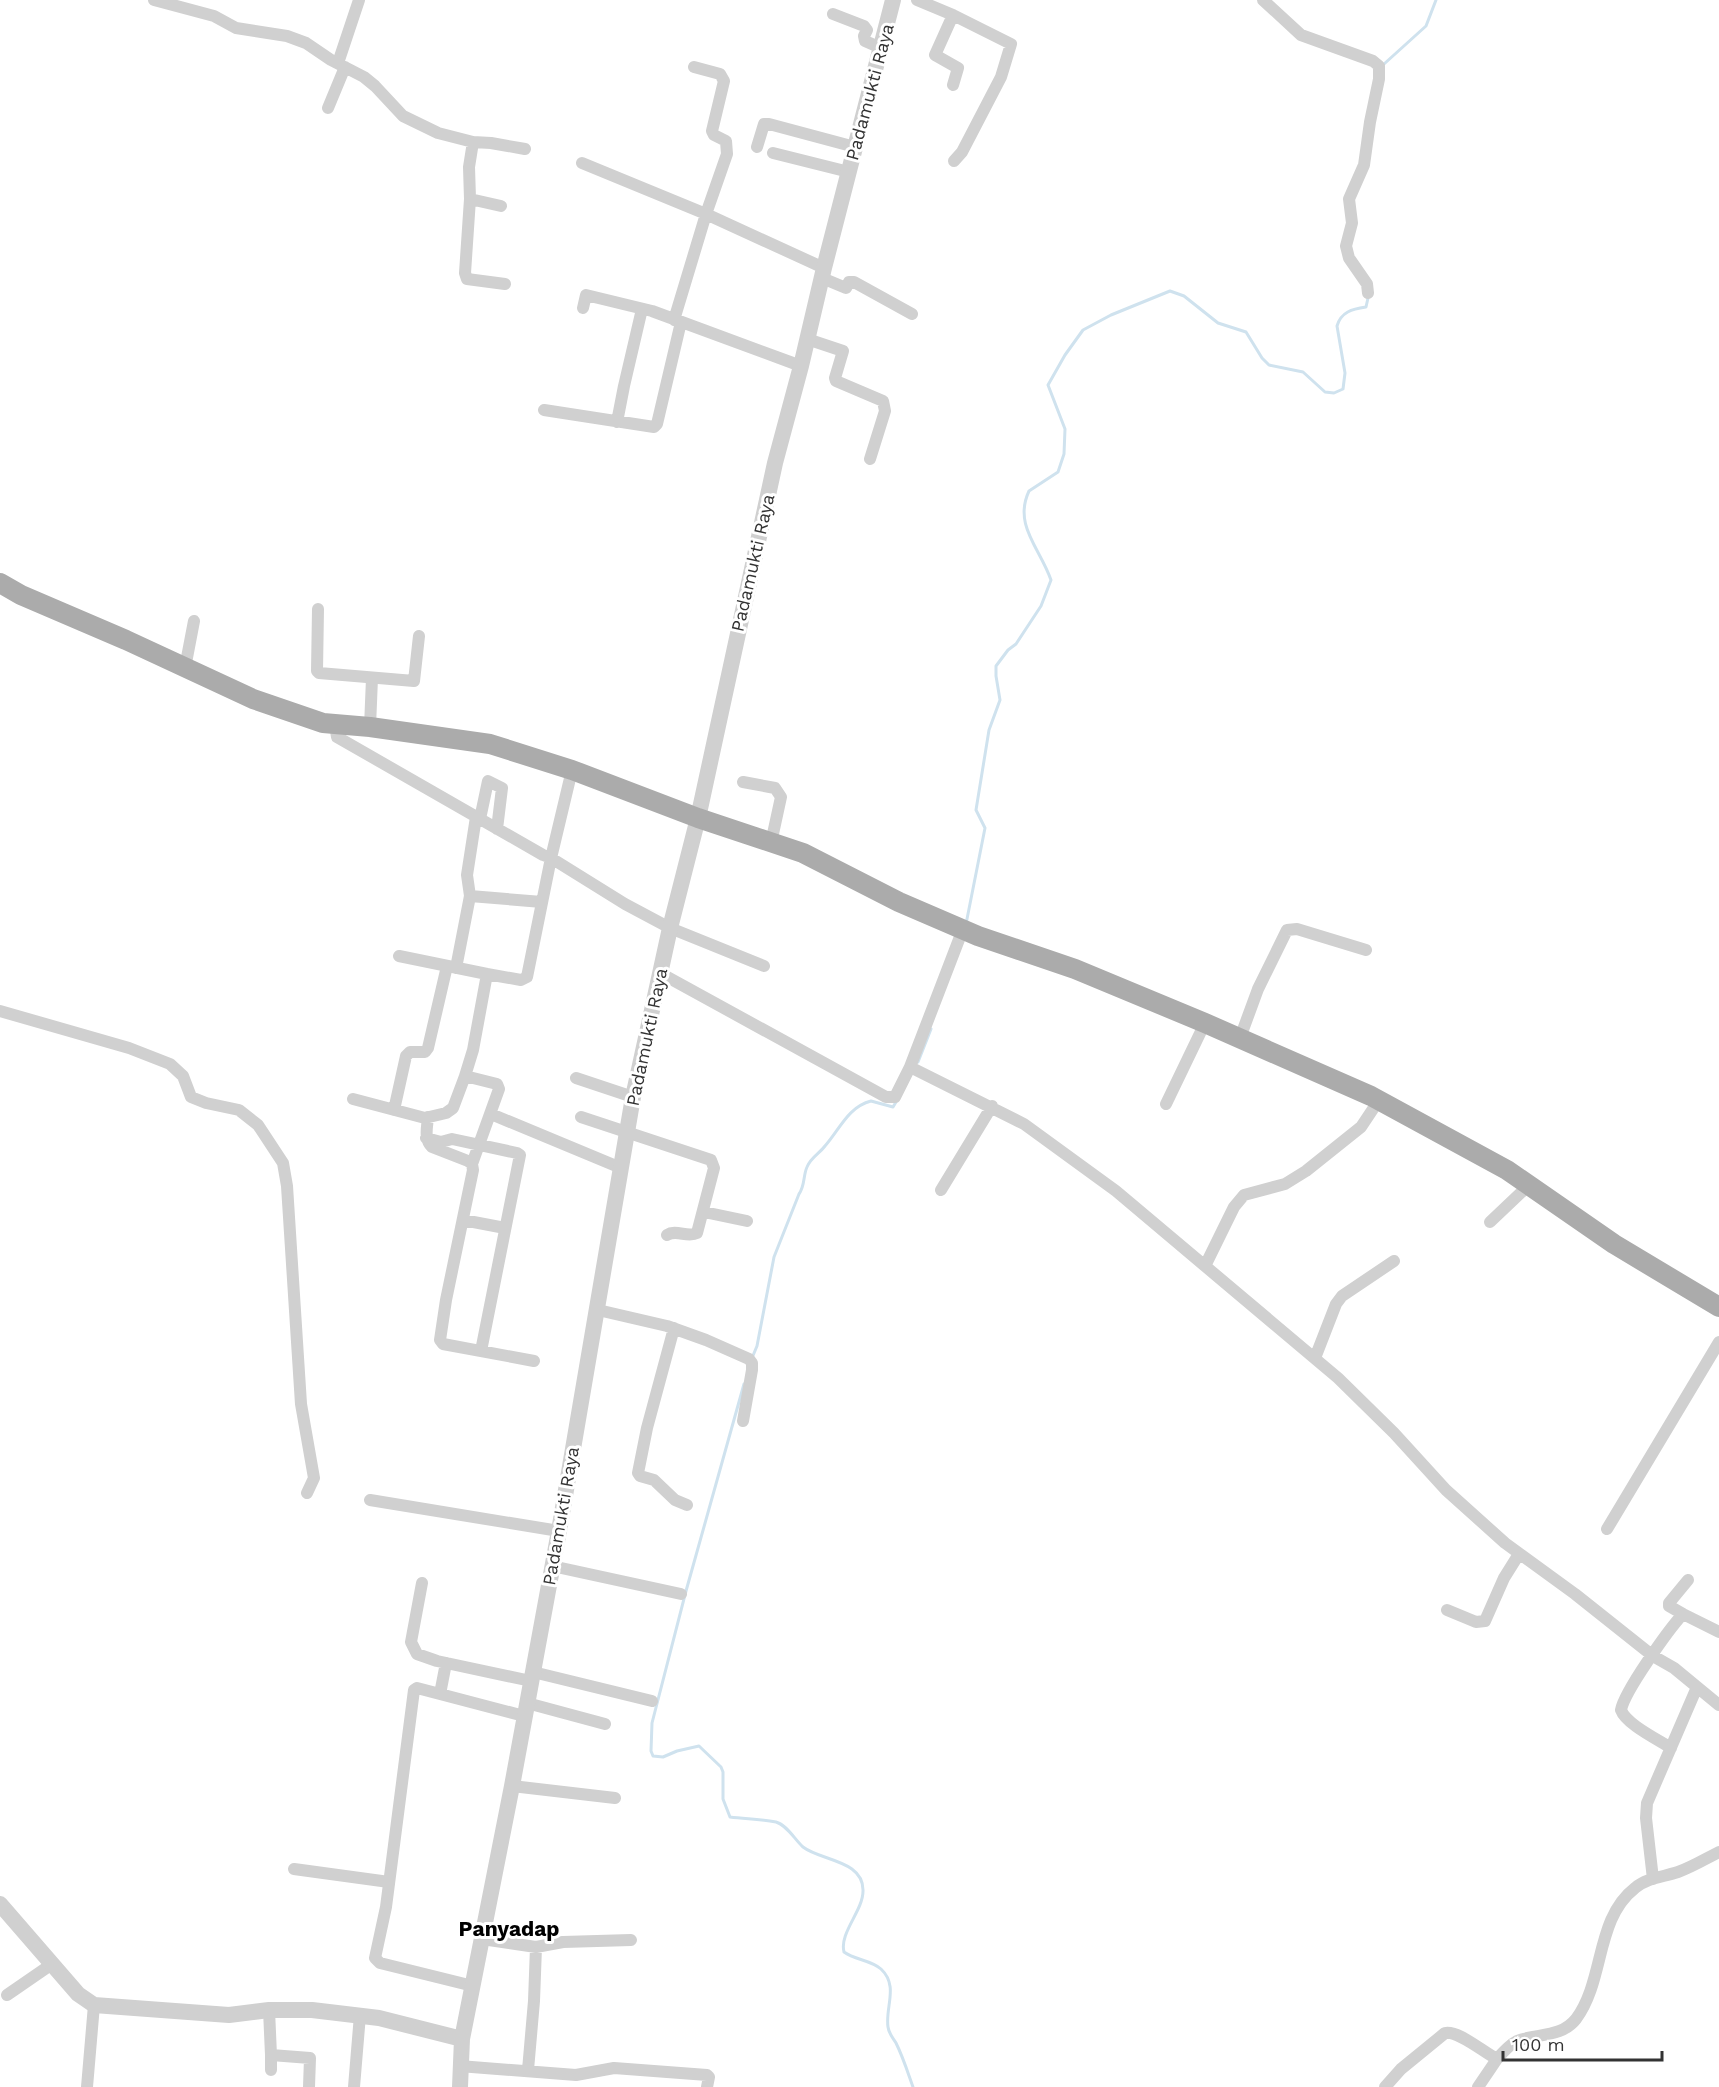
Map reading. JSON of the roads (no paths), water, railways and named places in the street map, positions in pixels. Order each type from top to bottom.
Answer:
[{"type":"main road","points":[[0,583],[21,595],[253,699],[323,723],[490,744],[572,770],[698,818],[803,853],[899,902],[963,929],[1075,969],[1240,1038],[1379,1100],[1507,1170],[1614,1244],[1719,1307]]},
{"type":"street","points":[[154,0],[214,16],[236,28],[299,40],[375,86],[394,108],[410,120],[446,136],[525,149]]},
{"type":"street","points":[[328,108],[342,65],[358,0]]},
{"type":"street","name":"Padamukti Raya","points":[[460,2087],[462,2039],[559,1531],[633,1097],[670,928],[698,818],[775,463],[893,0]]},
{"type":"street","points":[[917,0],[1010,43],[1011,47],[1001,77],[962,152],[954,161]]},
{"type":"street","points":[[1263,0],[1301,35],[1372,61],[1379,66],[1379,79],[1364,165],[1348,199],[1352,223],[1346,246],[1349,258],[1367,284],[1368,293]]},
{"type":"street","points":[[833,14],[864,26],[867,30],[864,36],[865,41],[881,48]]},
{"type":"street","points":[[952,15],[935,56],[958,68],[953,85]]},
{"type":"street","points":[[544,410],[656,426],[678,321],[706,214],[726,154],[726,141],[714,135],[712,131],[724,81],[720,74],[694,67]]},
{"type":"street","points":[[757,147],[762,127],[766,124],[855,147]]},
{"type":"street","points":[[473,142],[469,166],[470,199],[465,273],[467,279],[505,284]]},
{"type":"street","points":[[773,153],[849,172]]},
{"type":"street","points":[[582,163],[706,214],[823,273],[846,288],[849,282],[854,282],[912,314]]},
{"type":"street","points":[[470,199],[501,206]]},
{"type":"street","points":[[583,308],[586,295],[642,309],[801,366]]},
{"type":"street","points":[[617,422],[642,309]]},
{"type":"street","points":[[807,339],[843,351],[836,381],[883,401],[885,411],[870,459]]},
{"type":"street","points":[[318,609],[318,672],[414,681],[419,636]]},
{"type":"street","points":[[186,668],[194,621]]},
{"type":"street","points":[[370,728],[372,678]]},
{"type":"street","points":[[335,724],[337,737],[551,858],[625,904],[670,928],[764,966]]},
{"type":"street","points":[[399,956],[521,980],[526,977],[572,770]]},
{"type":"street","points":[[394,1110],[406,1056],[410,1052],[425,1052],[428,1048],[452,967],[470,896],[467,875],[488,781],[502,788],[497,829]]},
{"type":"street","points":[[743,782],[775,788],[781,797],[771,843]]},
{"type":"street","points":[[470,896],[542,902]]},
{"type":"street","points":[[660,973],[886,1097],[895,1097],[910,1066],[963,929]]},
{"type":"street","points":[[1240,1038],[1258,989],[1287,930],[1297,929],[1366,950]]},
{"type":"street","points":[[353,1099],[424,1118],[446,1113],[453,1108],[473,1050],[487,974]]},
{"type":"street","points":[[0,1011],[129,1048],[170,1064],[183,1076],[191,1097],[206,1103],[239,1110],[258,1125],[283,1163],[288,1197],[301,1404],[314,1478],[307,1493]]},
{"type":"street","points":[[1166,1104],[1205,1023]]},
{"type":"street","points":[[910,1066],[1024,1124],[1116,1191],[1338,1378],[1394,1433],[1446,1490],[1519,1554],[1575,1594],[1653,1656],[1674,1668],[1719,1705]]},
{"type":"street","points":[[465,1076],[498,1085],[491,1114],[472,1164],[473,1170],[440,1340],[443,1344],[534,1361]]},
{"type":"street","points":[[576,1078],[633,1097]]},
{"type":"street","points":[[1205,1266],[1234,1207],[1244,1195],[1285,1184],[1306,1171],[1361,1127],[1379,1100]]},
{"type":"street","points":[[941,1190],[992,1106]]},
{"type":"street","points":[[491,1114],[621,1168]]},
{"type":"street","points":[[581,1117],[711,1160],[714,1168],[704,1212],[695,1235],[671,1232],[667,1234]]},
{"type":"street","points":[[428,1118],[426,1138],[432,1148],[472,1164]]},
{"type":"street","points":[[426,1138],[441,1142],[452,1139],[520,1155],[481,1351]]},
{"type":"street","points":[[1490,1222],[1529,1185]]},
{"type":"street","points":[[704,1212],[747,1221]]},
{"type":"street","points":[[463,1220],[506,1228]]},
{"type":"street","points":[[1315,1358],[1336,1304],[1342,1296],[1394,1261]]},
{"type":"street","points":[[598,1310],[674,1329],[749,1359],[752,1363],[752,1370],[743,1420]]},
{"type":"street","points":[[674,1329],[647,1428],[638,1473],[639,1476],[654,1480],[675,1500],[687,1505]]},
{"type":"street","points":[[1607,1529],[1719,1342]]},
{"type":"street","points":[[370,1500],[559,1531]]},
{"type":"street","points":[[1447,1610],[1476,1622],[1485,1621],[1504,1578],[1519,1554]]},
{"type":"street","points":[[552,1566],[681,1594]]},
{"type":"street","points":[[1688,1580],[1669,1606],[1719,1632]]},
{"type":"street","points":[[422,1583],[411,1642],[417,1654],[446,1663],[532,1677],[652,1701]]},
{"type":"street","points":[[1671,1748],[1631,1722],[1622,1712],[1622,1706],[1683,1614]]},
{"type":"street","points":[[440,1694],[446,1663]]},
{"type":"street","points":[[1653,1879],[1646,1818],[1647,1803],[1697,1687]]},
{"type":"street","points":[[473,1986],[376,1960],[389,1882],[414,1690],[417,1688],[605,1724]]},
{"type":"street","points":[[512,1786],[615,1798]]},
{"type":"street","points":[[1478,2087],[1508,2047],[1517,2041],[1554,2034],[1575,2020],[1591,1988],[1612,1918],[1633,1889],[1653,1879],[1678,1872],[1719,1852]]},
{"type":"street","points":[[294,1869],[389,1882]]},
{"type":"street","points":[[0,1904],[78,1994],[94,2005],[218,2015],[269,2010],[312,2010],[379,2018],[462,2039]]},
{"type":"street","points":[[482,1939],[536,1947],[563,1942],[631,1940]]},
{"type":"street","points":[[528,2070],[536,1947]]},
{"type":"street","points":[[7,1995],[52,1964]]},
{"type":"street","points":[[87,2087],[94,2005]]},
{"type":"street","points":[[269,2010],[272,2070]]},
{"type":"street","points":[[354,2087],[360,2015]]},
{"type":"street","points":[[1385,2087],[1401,2069],[1445,2033],[1458,2034],[1497,2059]]},
{"type":"street","points":[[271,2055],[310,2058],[309,2087]]},
{"type":"street","points":[[462,2066],[576,2074],[614,2068],[706,2075],[709,2077],[707,2087]]},
{"type":"waterway","points":[[1384,64],[1426,26],[1436,0]]},
{"type":"waterway","points":[[966,924],[985,828],[976,810],[989,730],[1000,700],[996,666],[1008,650],[1016,644],[1041,606],[1051,580],[1030,536],[1024,515],[1029,491],[1058,472],[1064,454],[1065,429],[1048,385],[1065,355],[1083,330],[1111,315],[1170,291],[1184,296],[1218,323],[1246,332],[1269,365],[1303,372],[1325,392],[1334,393],[1343,389],[1345,373],[1337,326],[1341,317],[1348,312],[1366,307],[1368,298]]},
{"type":"waterway","points":[[918,1062],[931,1029]]},
{"type":"waterway","points":[[752,1358],[757,1346],[774,1257],[802,1188],[809,1164],[856,1108],[871,1101],[893,1107],[896,1102]]},
{"type":"waterway","points":[[744,1384],[652,1723],[651,1751],[653,1756],[663,1757],[699,1746],[721,1767],[723,1799],[730,1817],[776,1822],[787,1829],[803,1847],[849,1867],[857,1873],[863,1891],[862,1899],[845,1937],[844,1952],[877,1966],[886,1976],[890,1990],[888,2019],[890,2034],[901,2054],[913,2087]]},
{"type":"district","name":"Panyadap","points":[[509,1929]]}]
